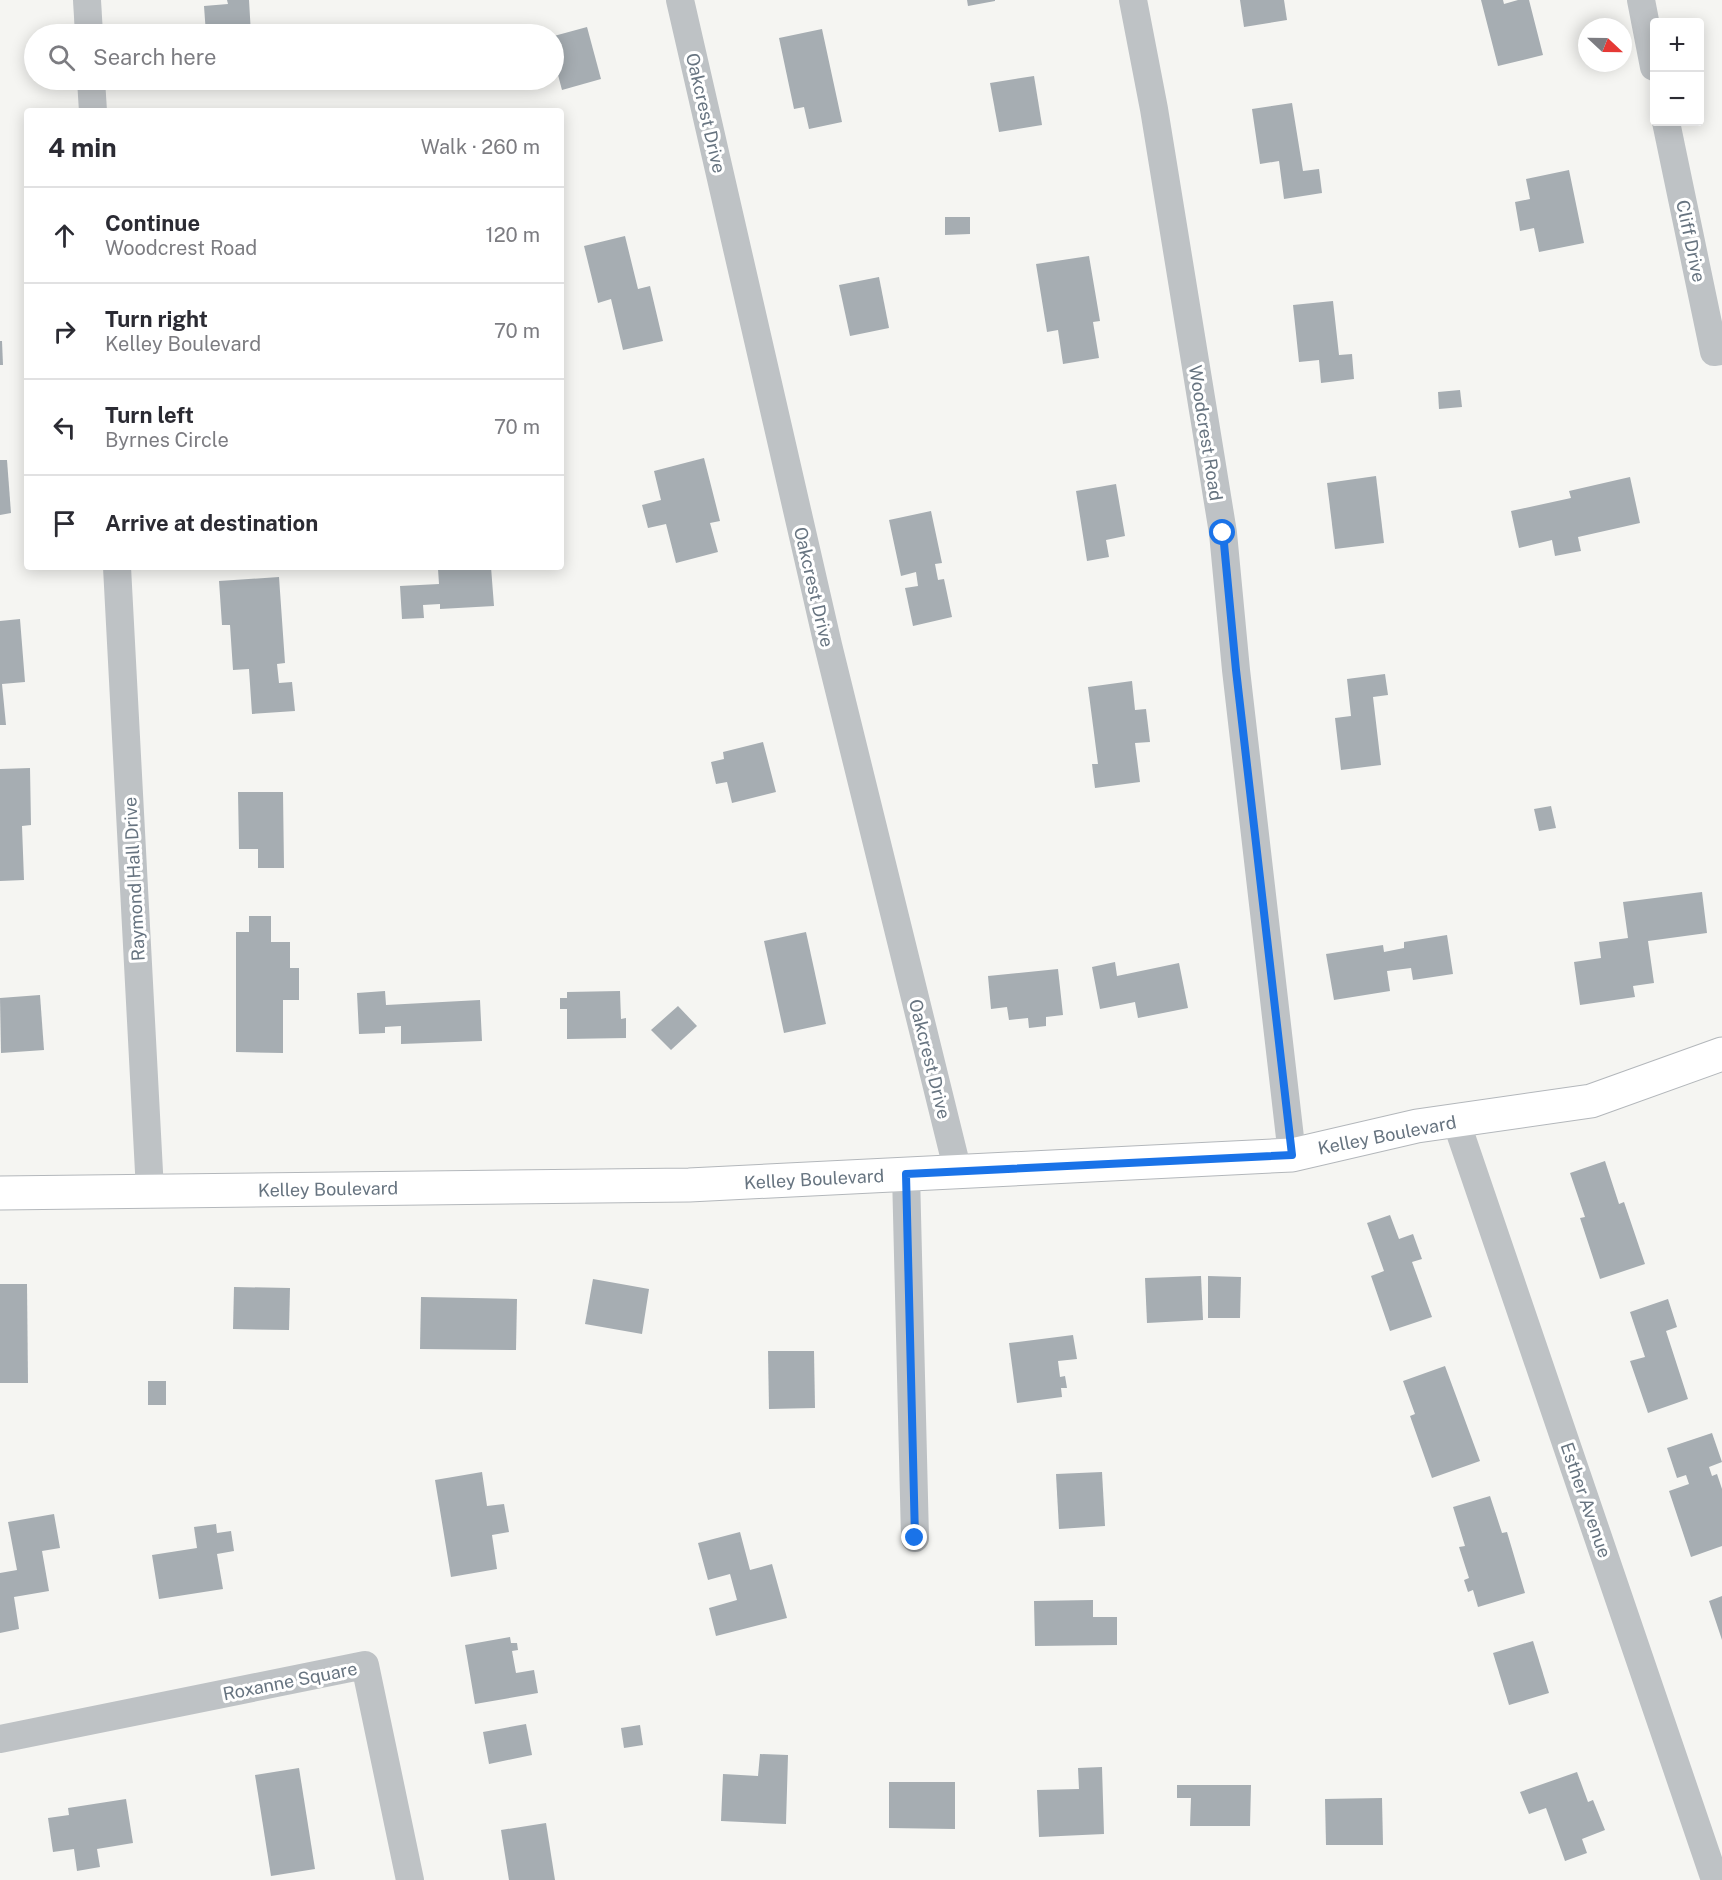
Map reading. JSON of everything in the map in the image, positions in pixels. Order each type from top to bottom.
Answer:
[{"type":"main road","name":"Kelley Boulevard","points":[[0,1193],[689,1185],[1292,1155],[1417,1126],[1591,1101],[1722,1054]]},
{"type":"street","points":[[87,0],[88,24]]},
{"type":"street","name":"Oakcrest Drive","points":[[680,0],[828,645],[958,1172]]},
{"type":"street","name":"Woodcrest Road","points":[[1133,0],[1154,109],[1223,533],[1236,670],[1292,1155]]},
{"type":"street","points":[[1641,0],[1650,46]]},
{"type":"street","points":[[92,90],[93,108]]},
{"type":"street","name":"Cliff Drive","points":[[1667,126],[1714,352],[1722,351]]},
{"type":"street","name":"Raymond Hall Drive","points":[[117,570],[150,1191]]},
{"type":"street","name":"Esther Avenue","points":[[1456,1121],[1716,1880]]},
{"type":"street","points":[[906,1174],[915,1538]]},
{"type":"street","name":"Roxanne Square","points":[[0,1739],[366,1665],[410,1880]]},
{"type":"building","points":[[227,0],[249,0],[250,24],[205,24],[204,6],[228,4]]},
{"type":"building","points":[[967,0],[995,0],[995,1],[968,6]]},
{"type":"building","points":[[1240,0],[1284,0],[1287,20],[1244,27]]},
{"type":"building","points":[[1481,0],[1503,0],[1504,4],[1529,0],[1543,55],[1498,66]]},
{"type":"building","points":[[587,27],[601,79],[564,89],[564,33]]},
{"type":"building","points":[[822,29],[842,122],[809,129],[804,107],[794,109],[779,38]]},
{"type":"building","points":[[1034,76],[1042,125],[999,132],[990,83]]},
{"type":"building","points":[[1292,103],[1303,171],[1319,169],[1322,193],[1284,199],[1279,161],[1260,164],[1252,109]]},
{"type":"building","points":[[1569,170],[1584,243],[1539,252],[1534,228],[1520,231],[1515,202],[1530,199],[1526,179]]},
{"type":"building","points":[[945,217],[970,217],[970,234],[945,235]]},
{"type":"building","points":[[625,236],[638,289],[650,286],[663,341],[623,350],[611,299],[598,303],[584,246]]},
{"type":"building","points":[[1089,256],[1100,321],[1093,322],[1099,358],[1063,364],[1058,330],[1047,332],[1036,264]]},
{"type":"building","points":[[879,277],[889,328],[850,336],[839,285]]},
{"type":"building","points":[[1333,301],[1339,355],[1352,354],[1354,379],[1321,383],[1319,360],[1299,362],[1293,305]]},
{"type":"building","points":[[0,341],[2,341],[3,365],[0,365]]},
{"type":"building","points":[[1460,390],[1462,407],[1439,409],[1438,392]]},
{"type":"building","points":[[704,458],[720,521],[710,523],[718,552],[676,563],[666,524],[648,528],[642,505],[661,500],[654,471]]},
{"type":"building","points":[[0,460],[7,460],[11,513],[0,515]]},
{"type":"building","points":[[1376,476],[1384,543],[1335,549],[1327,483]]},
{"type":"building","points":[[1630,477],[1640,523],[1578,537],[1581,551],[1555,556],[1552,540],[1519,548],[1511,511],[1571,498],[1569,491]]},
{"type":"building","points":[[1116,484],[1125,536],[1106,540],[1109,557],[1087,561],[1076,491]]},
{"type":"building","points":[[931,511],[942,563],[935,564],[938,580],[944,579],[952,617],[913,626],[905,588],[918,586],[916,572],[901,576],[889,520]]},
{"type":"building","points":[[438,570],[491,570],[494,606],[440,609],[440,604],[423,605],[424,618],[402,619],[400,586],[439,584]]},
{"type":"building","points":[[279,577],[285,663],[277,664],[279,683],[292,682],[295,711],[252,714],[249,669],[233,670],[230,625],[222,625],[219,581]]},
{"type":"building","points":[[20,619],[25,682],[2,684],[6,725],[0,725],[0,621]]},
{"type":"building","points":[[1385,674],[1388,695],[1373,697],[1381,765],[1341,770],[1335,718],[1351,716],[1347,679]]},
{"type":"building","points":[[1132,681],[1135,710],[1146,709],[1150,742],[1135,743],[1140,782],[1095,788],[1092,764],[1098,764],[1088,687]]},
{"type":"building","points":[[763,742],[776,792],[732,803],[727,782],[716,784],[711,762],[724,759],[723,752]]},
{"type":"building","points":[[30,768],[31,825],[22,826],[24,880],[0,881],[0,769]]},
{"type":"building","points":[[238,792],[283,792],[284,868],[258,868],[258,849],[239,849]]},
{"type":"building","points":[[1551,806],[1556,828],[1539,831],[1534,809]]},
{"type":"building","points":[[1702,892],[1707,933],[1648,941],[1654,983],[1633,986],[1635,997],[1580,1005],[1574,962],[1601,958],[1599,942],[1628,938],[1623,902]]},
{"type":"building","points":[[249,916],[271,916],[271,942],[290,942],[290,968],[299,968],[299,1000],[283,1000],[283,1053],[236,1052],[236,932],[249,932]]},
{"type":"building","points":[[806,932],[826,1024],[784,1033],[764,941]]},
{"type":"building","points":[[1447,935],[1453,974],[1413,980],[1411,968],[1387,971],[1390,991],[1334,1000],[1326,954],[1383,945],[1384,952],[1404,948],[1404,942]]},
{"type":"building","points":[[1115,962],[1117,976],[1179,963],[1188,1008],[1138,1018],[1135,1002],[1100,1009],[1092,967]]},
{"type":"building","points":[[1058,969],[1063,1015],[1046,1017],[1046,1026],[1029,1028],[1028,1018],[1009,1020],[1007,1007],[991,1009],[988,976]]},
{"type":"building","points":[[385,991],[386,1005],[480,1000],[482,1041],[401,1044],[401,1026],[385,1027],[385,1033],[359,1034],[357,993]]},
{"type":"building","points":[[620,991],[621,1019],[626,1018],[626,1038],[567,1039],[567,1009],[560,1009],[560,998],[567,998],[567,992]]},
{"type":"building","points":[[40,995],[44,1050],[1,1053],[0,998]]},
{"type":"building","points":[[678,1006],[697,1026],[671,1050],[651,1030]]},
{"type":"building","points":[[1605,1161],[1619,1204],[1624,1202],[1645,1264],[1600,1279],[1580,1218],[1585,1217],[1570,1173]]},
{"type":"building","points":[[1390,1215],[1399,1239],[1413,1234],[1422,1259],[1412,1262],[1432,1317],[1390,1331],[1371,1276],[1384,1271],[1367,1223]]},
{"type":"building","points":[[1201,1276],[1203,1320],[1147,1323],[1145,1278]]},
{"type":"building","points":[[1208,1276],[1241,1277],[1240,1318],[1208,1318]]},
{"type":"building","points":[[593,1279],[649,1289],[642,1334],[585,1324]]},
{"type":"building","points":[[0,1284],[27,1284],[28,1383],[0,1383]]},
{"type":"building","points":[[234,1287],[290,1288],[289,1330],[233,1329]]},
{"type":"building","points":[[421,1297],[517,1299],[516,1350],[420,1349]]},
{"type":"building","points":[[1668,1299],[1677,1327],[1666,1331],[1688,1399],[1648,1413],[1630,1361],[1645,1357],[1630,1312]]},
{"type":"building","points":[[1073,1335],[1077,1359],[1058,1361],[1060,1377],[1065,1376],[1067,1388],[1061,1388],[1062,1397],[1017,1403],[1009,1343]]},
{"type":"building","points":[[768,1351],[814,1351],[815,1408],[769,1409]]},
{"type":"building","points":[[1445,1366],[1480,1461],[1432,1478],[1410,1416],[1415,1414],[1403,1381]]},
{"type":"building","points":[[148,1381],[166,1381],[166,1405],[148,1405]]},
{"type":"building","points":[[1712,1433],[1722,1462],[1709,1467],[1712,1476],[1717,1474],[1722,1489],[1722,1546],[1691,1557],[1669,1491],[1689,1484],[1686,1475],[1677,1478],[1667,1448]]},
{"type":"building","points":[[482,1472],[487,1506],[504,1504],[509,1532],[492,1535],[497,1569],[451,1577],[435,1480]]},
{"type":"building","points":[[1102,1472],[1105,1526],[1059,1529],[1056,1474]]},
{"type":"building","points":[[1490,1496],[1502,1533],[1507,1532],[1525,1593],[1478,1607],[1473,1590],[1468,1592],[1464,1580],[1469,1578],[1459,1547],[1465,1546],[1453,1507]]},
{"type":"building","points":[[54,1514],[60,1548],[42,1551],[49,1591],[14,1597],[19,1629],[0,1633],[0,1573],[17,1570],[8,1522]]},
{"type":"building","points":[[216,1524],[217,1533],[231,1531],[234,1551],[217,1554],[223,1589],[159,1599],[152,1555],[197,1548],[194,1527]]},
{"type":"building","points":[[740,1532],[750,1570],[772,1564],[787,1618],[716,1636],[709,1608],[737,1600],[730,1574],[708,1580],[698,1543]]},
{"type":"building","points":[[1722,1596],[1722,1640],[1709,1601]]},
{"type":"building","points":[[1093,1600],[1093,1617],[1117,1617],[1117,1645],[1035,1646],[1034,1601]]},
{"type":"building","points":[[510,1637],[511,1643],[517,1643],[518,1650],[512,1651],[516,1673],[534,1670],[538,1693],[475,1704],[465,1645]]},
{"type":"building","points":[[1533,1641],[1549,1693],[1509,1705],[1493,1653]]},
{"type":"building","points":[[526,1724],[532,1755],[489,1764],[483,1732]]},
{"type":"building","points":[[640,1725],[643,1745],[624,1748],[621,1728]]},
{"type":"building","points":[[760,1754],[788,1755],[786,1824],[721,1821],[723,1774],[758,1776]]},
{"type":"building","points":[[1102,1767],[1104,1834],[1039,1837],[1037,1790],[1079,1789],[1078,1768]]},
{"type":"building","points":[[299,1768],[315,1869],[271,1876],[255,1775]]},
{"type":"building","points":[[1577,1772],[1588,1802],[1593,1800],[1605,1830],[1582,1839],[1587,1853],[1565,1861],[1546,1808],[1529,1814],[1520,1792]]},
{"type":"building","points":[[889,1782],[955,1782],[955,1829],[889,1828]]},
{"type":"building","points":[[1177,1785],[1251,1785],[1250,1826],[1190,1826],[1191,1798],[1177,1798]]},
{"type":"building","points":[[1382,1798],[1383,1845],[1326,1845],[1325,1799]]},
{"type":"building","points":[[126,1799],[133,1843],[97,1849],[100,1867],[77,1871],[74,1849],[53,1852],[48,1818],[69,1815],[68,1808]]},
{"type":"building","points":[[546,1823],[555,1880],[509,1880],[501,1830]]},
{"type":"route","points":[[915,1538],[906,1174],[1292,1155],[1236,670],[1223,533]]}]
